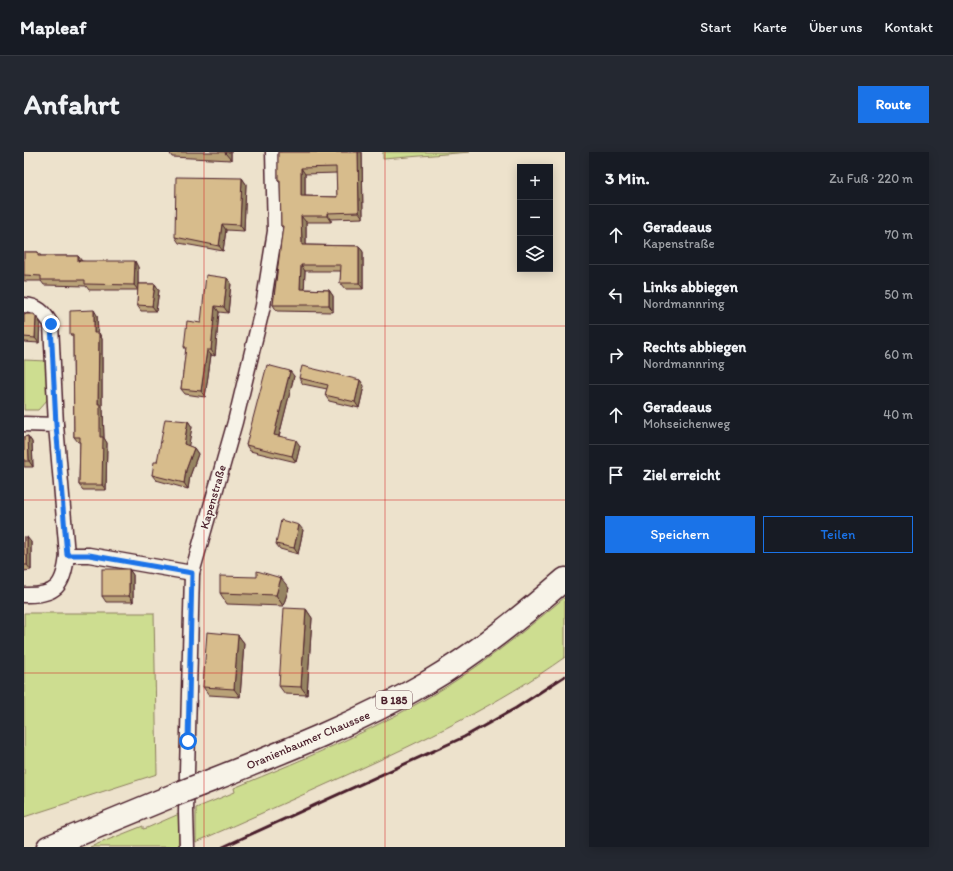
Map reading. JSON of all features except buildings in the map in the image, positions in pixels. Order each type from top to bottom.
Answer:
[{"type":"main road","name":"Oranienbaumer Chaussee","points":[[48,847],[361,718],[427,682],[492,638],[565,579]]},
{"type":"street","name":"Kapenstraße","points":[[187,847],[186,812],[192,573],[235,422],[263,306],[275,231],[273,152]]},
{"type":"street","points":[[24,305],[34,306],[44,313],[51,324],[56,425],[67,555],[65,573],[55,589],[39,596],[24,595]]},
{"type":"street","points":[[24,424],[56,425]]},
{"type":"street","points":[[67,555],[89,555],[192,573]]},
{"type":"green space","points":[[383,152],[470,152],[383,159]]},
{"type":"green space","points":[[24,360],[47,361],[49,398],[38,410],[24,410]]},
{"type":"green space","points":[[565,597],[565,657],[540,674],[514,691],[433,735],[196,842],[196,808],[235,792],[234,788],[344,741],[424,700],[494,654]]},
{"type":"green space","points":[[24,613],[154,613],[157,774],[24,817]]},
{"type":"green space","points":[[179,814],[179,847],[90,847],[143,826],[143,829],[147,828]]},
{"type":"railway","points":[[223,847],[464,737],[516,708],[565,676]]},
{"type":"route","points":[[51,324],[56,425],[67,555],[89,555],[192,573],[188,741]]}]
